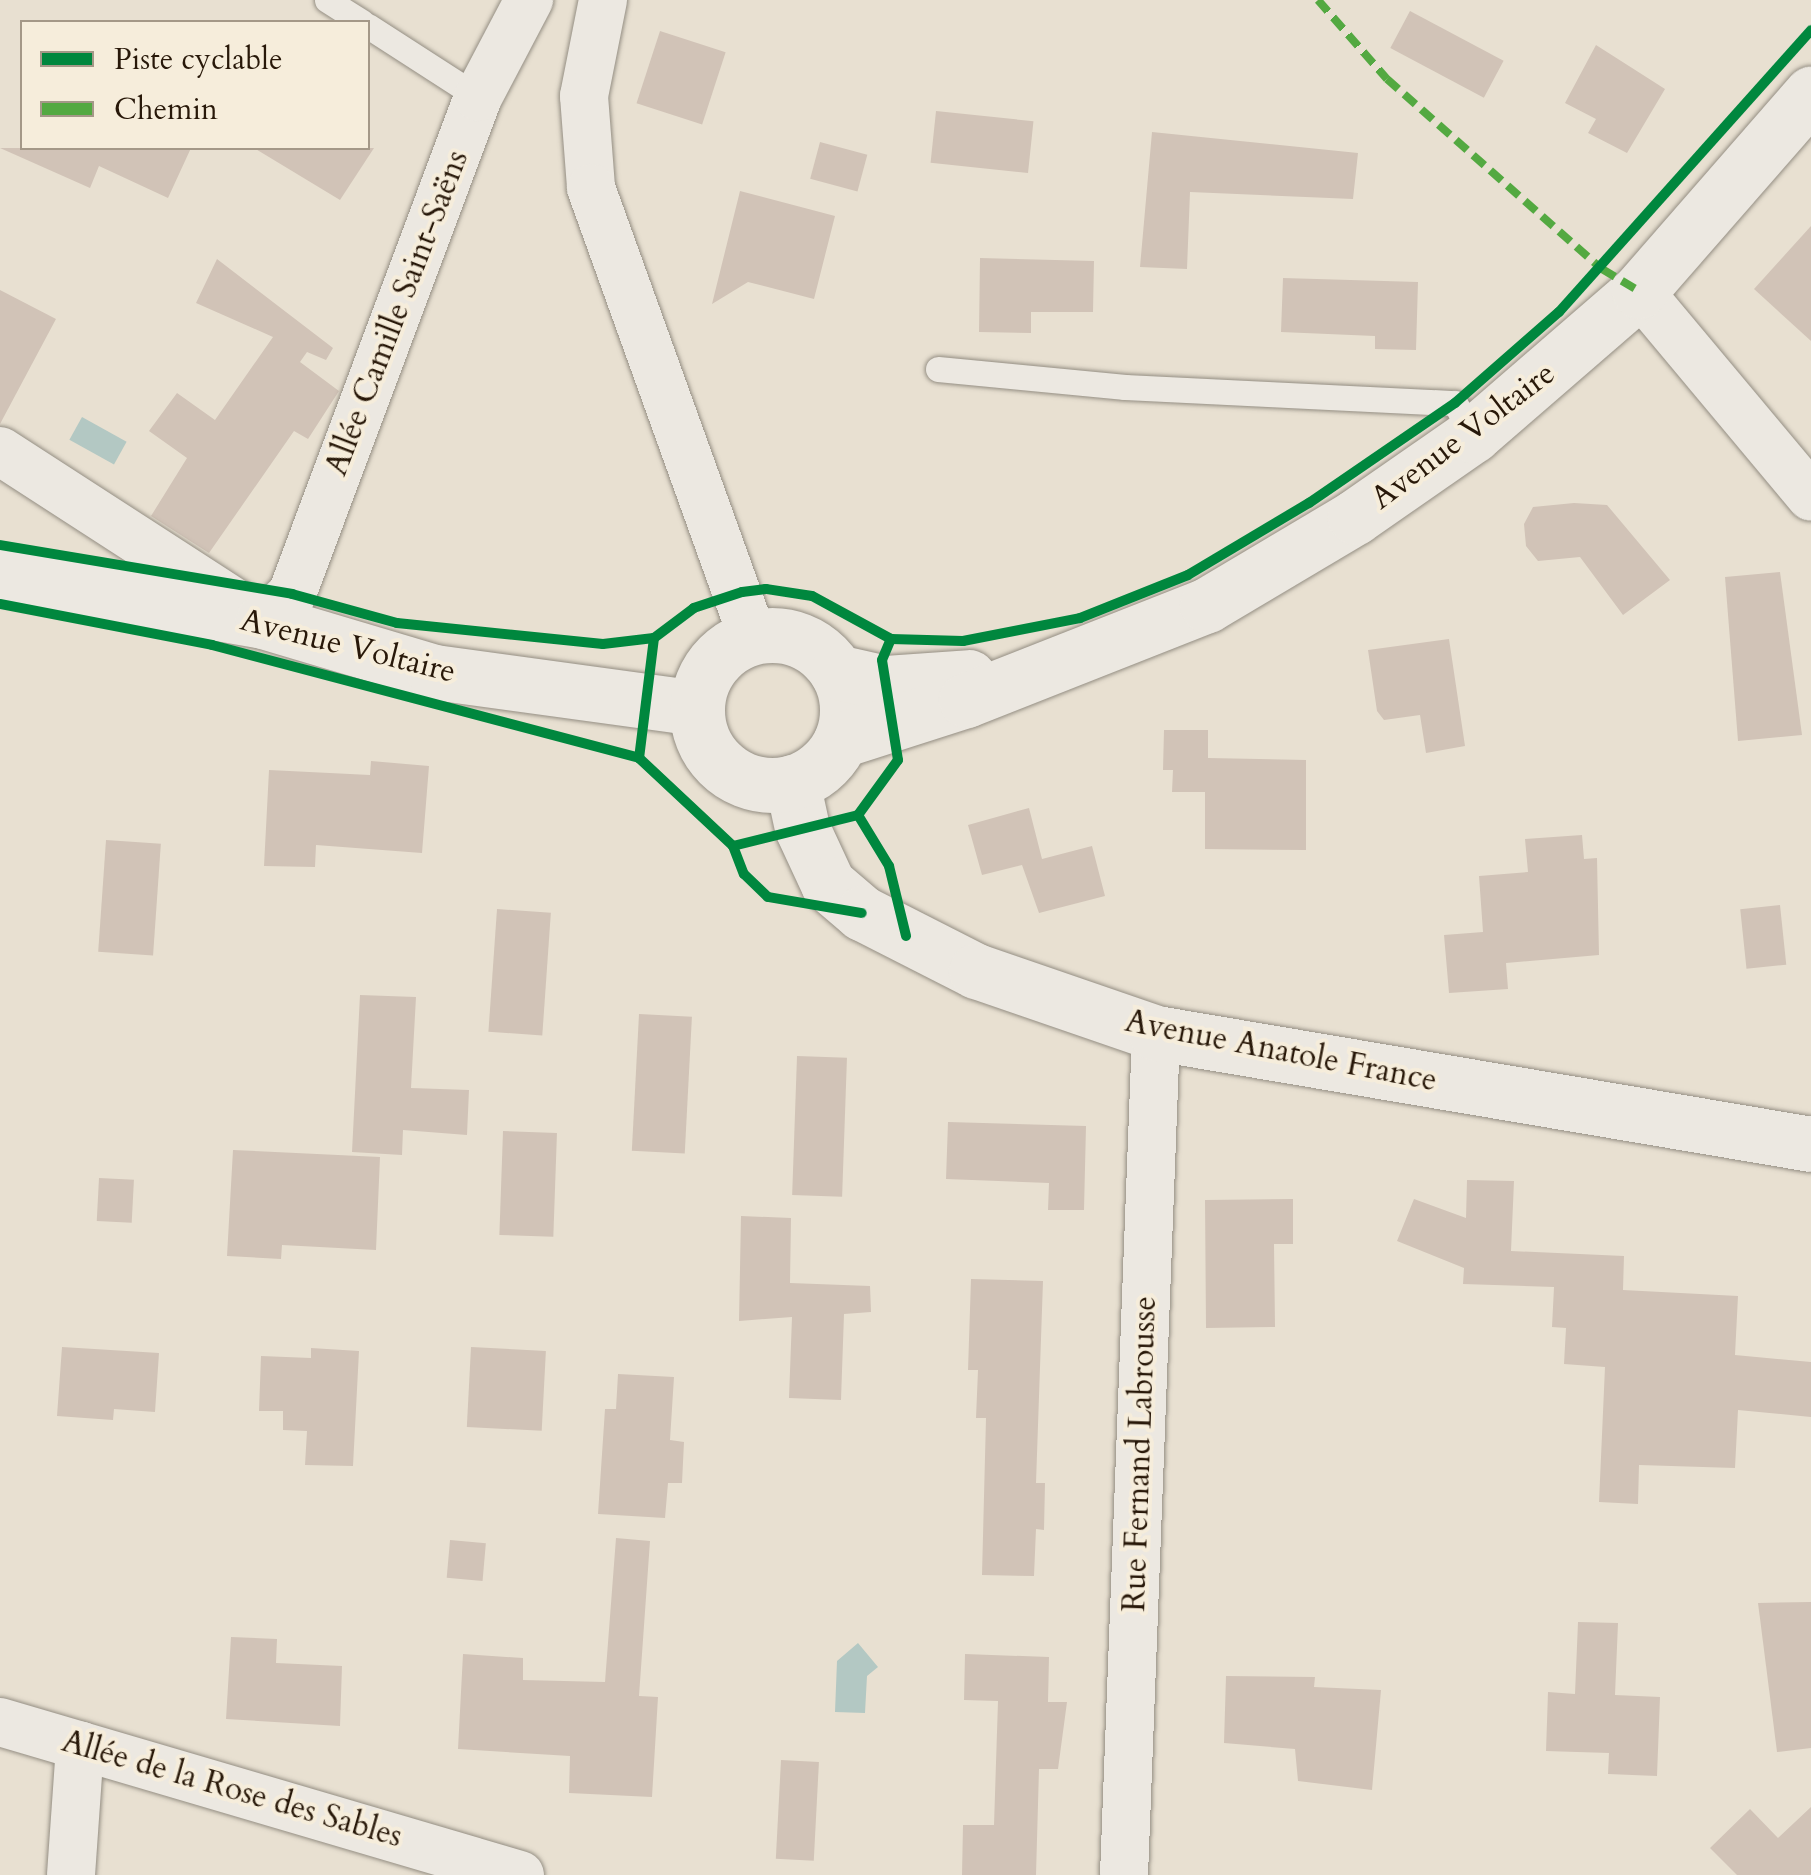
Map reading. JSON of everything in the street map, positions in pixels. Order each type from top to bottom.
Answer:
[{"type":"main road","name":"Avenue Voltaire","points":[[840,740],[1207,606],[1273,570],[1473,435],[1640,290],[1811,94]]},
{"type":"main road","name":"Avenue Voltaire","points":[[0,575],[262,621],[434,672],[696,708]]},
{"type":"main road","points":[[753,637],[801,641],[837,672],[847,718],[840,740],[829,759],[792,782],[746,781],[726,769],[704,742],[696,708],[713,663],[753,637]]},
{"type":"main road","name":"Avenue Voltaire","points":[[837,672],[916,683],[1037,670]]},
{"type":"main road","name":"Avenue Anatole France","points":[[792,782],[810,852],[828,884],[862,913],[976,970],[1156,1033],[1811,1144]]},
{"type":"street","name":"Allée Camille Saint-Saëns","points":[[262,621],[292,594],[478,97],[530,0]]},
{"type":"street","points":[[603,0],[584,96],[591,188],[753,637]]},
{"type":"street","points":[[1640,290],[1811,497]]},
{"type":"street","points":[[0,451],[262,621]]},
{"type":"street","name":"Rue Fernand Labrousse","points":[[1124,1875],[1156,1033]]},
{"type":"street","name":"Allée de la Rose des Sables","points":[[0,1722],[438,1861],[520,1875]]},
{"type":"street","points":[[71,1875],[80,1745]]},
{"type":"lane","points":[[327,0],[359,20]]},
{"type":"lane","points":[[370,27],[478,97]]},
{"type":"lane","points":[[938,368],[1125,388],[1455,403],[1473,435]]},
{"type":"water","points":[[82,417],[127,442],[114,464],[69,440]]},
{"type":"water","points":[[858,1643],[878,1667],[867,1676],[865,1713],[835,1712],[837,1661]]},
{"type":"building","points":[[1410,11],[1504,61],[1484,98],[1390,48]]},
{"type":"building","points":[[660,31],[726,52],[702,125],[637,103]]},
{"type":"building","points":[[1596,45],[1665,89],[1627,153],[1588,133],[1596,119],[1565,103]]},
{"type":"building","points":[[936,111],[1033,121],[1028,173],[931,163]]},
{"type":"building","points":[[1152,132],[1358,153],[1353,199],[1190,192],[1187,269],[1140,267]]},
{"type":"building","points":[[820,142],[867,155],[857,191],[810,179]]},
{"type":"building","points":[[0,148],[190,150],[168,198],[99,166],[90,188]]},
{"type":"building","points":[[374,148],[340,200],[257,150]]},
{"type":"building","points":[[740,191],[835,216],[814,299],[748,282],[712,304]]},
{"type":"building","points":[[1811,226],[1811,341],[1754,289]]},
{"type":"building","points":[[980,258],[1094,261],[1093,312],[1031,312],[1031,333],[979,332]]},
{"type":"building","points":[[217,259],[333,348],[326,360],[307,352],[300,362],[339,391],[308,439],[294,431],[209,553],[151,516],[187,458],[149,431],[177,393],[215,420],[273,337],[196,303]]},
{"type":"building","points":[[1283,278],[1418,282],[1416,350],[1375,349],[1375,336],[1281,332]]},
{"type":"building","points":[[0,290],[56,319],[0,424]]},
{"type":"building","points":[[1607,505],[1670,580],[1623,615],[1580,557],[1538,561],[1526,546],[1524,524],[1533,507]]},
{"type":"building","points":[[1780,572],[1802,735],[1738,741],[1725,577]]},
{"type":"building","points":[[1449,639],[1465,746],[1426,753],[1420,715],[1384,720],[1377,711],[1368,650]]},
{"type":"building","points":[[1164,730],[1208,730],[1208,758],[1306,760],[1306,850],[1205,849],[1205,792],[1172,792],[1173,770],[1163,770]]},
{"type":"building","points":[[371,761],[429,766],[422,853],[316,845],[315,867],[264,866],[269,770],[370,775]]},
{"type":"building","points":[[1029,808],[1042,859],[1092,846],[1105,896],[1039,913],[1022,865],[982,875],[968,825]]},
{"type":"building","points":[[1582,835],[1584,859],[1597,858],[1599,955],[1506,963],[1508,989],[1449,993],[1444,935],[1483,932],[1479,876],[1528,872],[1525,839]]},
{"type":"building","points":[[106,840],[161,844],[153,956],[98,952]]},
{"type":"building","points":[[1780,905],[1786,965],[1746,969],[1740,909]]},
{"type":"building","points":[[497,909],[551,913],[542,1035],[488,1032]]},
{"type":"building","points":[[360,995],[416,997],[411,1088],[469,1090],[467,1135],[403,1130],[402,1155],[352,1152]]},
{"type":"building","points":[[639,1014],[692,1017],[685,1154],[632,1151]]},
{"type":"building","points":[[797,1056],[847,1058],[842,1197],[792,1195]]},
{"type":"building","points":[[948,1122],[1086,1126],[1084,1210],[1048,1210],[1049,1183],[946,1179]]},
{"type":"building","points":[[503,1131],[557,1133],[553,1237],[499,1235]]},
{"type":"building","points":[[233,1150],[380,1157],[376,1250],[282,1245],[281,1259],[227,1256]]},
{"type":"building","points":[[99,1178],[134,1180],[132,1223],[97,1221]]},
{"type":"building","points":[[1467,1180],[1514,1181],[1511,1251],[1624,1256],[1623,1290],[1738,1296],[1735,1355],[1811,1362],[1811,1417],[1738,1410],[1735,1468],[1639,1465],[1638,1504],[1599,1502],[1605,1367],[1564,1364],[1566,1328],[1552,1327],[1554,1287],[1463,1284],[1464,1268],[1397,1241],[1414,1199],[1466,1218]]},
{"type":"building","points":[[1293,1199],[1293,1244],[1274,1244],[1275,1327],[1206,1328],[1205,1200]]},
{"type":"building","points":[[741,1216],[791,1218],[790,1283],[870,1286],[871,1312],[844,1314],[841,1400],[789,1398],[792,1317],[739,1321]]},
{"type":"building","points":[[971,1279],[1043,1281],[1036,1483],[1045,1483],[1044,1530],[1036,1529],[1034,1576],[982,1575],[986,1418],[976,1418],[978,1370],[968,1370]]},
{"type":"building","points":[[62,1347],[159,1353],[155,1412],[114,1409],[113,1420],[57,1416]]},
{"type":"building","points":[[471,1347],[546,1351],[542,1431],[467,1427]]},
{"type":"building","points":[[311,1348],[359,1351],[353,1466],[305,1465],[307,1431],[283,1430],[283,1411],[259,1411],[261,1356],[311,1358]]},
{"type":"building","points":[[618,1374],[674,1377],[670,1440],[684,1442],[682,1483],[668,1483],[665,1518],[598,1514],[605,1409],[616,1409]]},
{"type":"building","points":[[616,1538],[650,1541],[639,1696],[658,1697],[652,1797],[569,1793],[570,1756],[458,1749],[463,1654],[523,1658],[523,1680],[605,1682]]},
{"type":"building","points":[[450,1540],[486,1543],[483,1581],[447,1578]]},
{"type":"building","points":[[1811,1602],[1811,1748],[1777,1752],[1758,1603]]},
{"type":"building","points":[[1578,1622],[1618,1623],[1615,1695],[1660,1697],[1657,1776],[1608,1774],[1609,1753],[1546,1751],[1548,1692],[1575,1694]]},
{"type":"building","points":[[231,1637],[277,1639],[276,1663],[342,1666],[340,1726],[226,1719]]},
{"type":"building","points":[[965,1654],[1049,1657],[1048,1702],[1067,1702],[1058,1769],[1039,1769],[1036,1875],[962,1875],[963,1825],[994,1825],[998,1701],[964,1700]]},
{"type":"building","points":[[1226,1676],[1315,1677],[1314,1687],[1381,1690],[1372,1790],[1298,1781],[1295,1749],[1224,1743]]},
{"type":"building","points":[[781,1760],[819,1762],[814,1861],[776,1859]]},
{"type":"building","points":[[1811,1807],[1811,1875],[1737,1875],[1710,1848],[1750,1809],[1778,1838]]},
{"type":"marked path","points":[[1318,0],[1387,79],[1602,269],[1639,291]]},
{"type":"cycle path","points":[[891,639],[963,641],[1080,618],[1188,575],[1309,503],[1455,403],[1559,312],[1811,30]]},
{"type":"cycle path","points":[[0,545],[292,594],[397,623],[603,644],[654,638]]},
{"type":"cycle path","points":[[733,846],[858,815],[898,760],[882,660],[891,639],[812,596],[766,589],[742,592],[694,608],[654,638],[639,758],[733,846],[744,874],[768,897],[862,913]]},
{"type":"cycle path","points":[[0,604],[212,645],[639,758]]},
{"type":"cycle path","points":[[858,815],[889,866],[906,936]]}]
